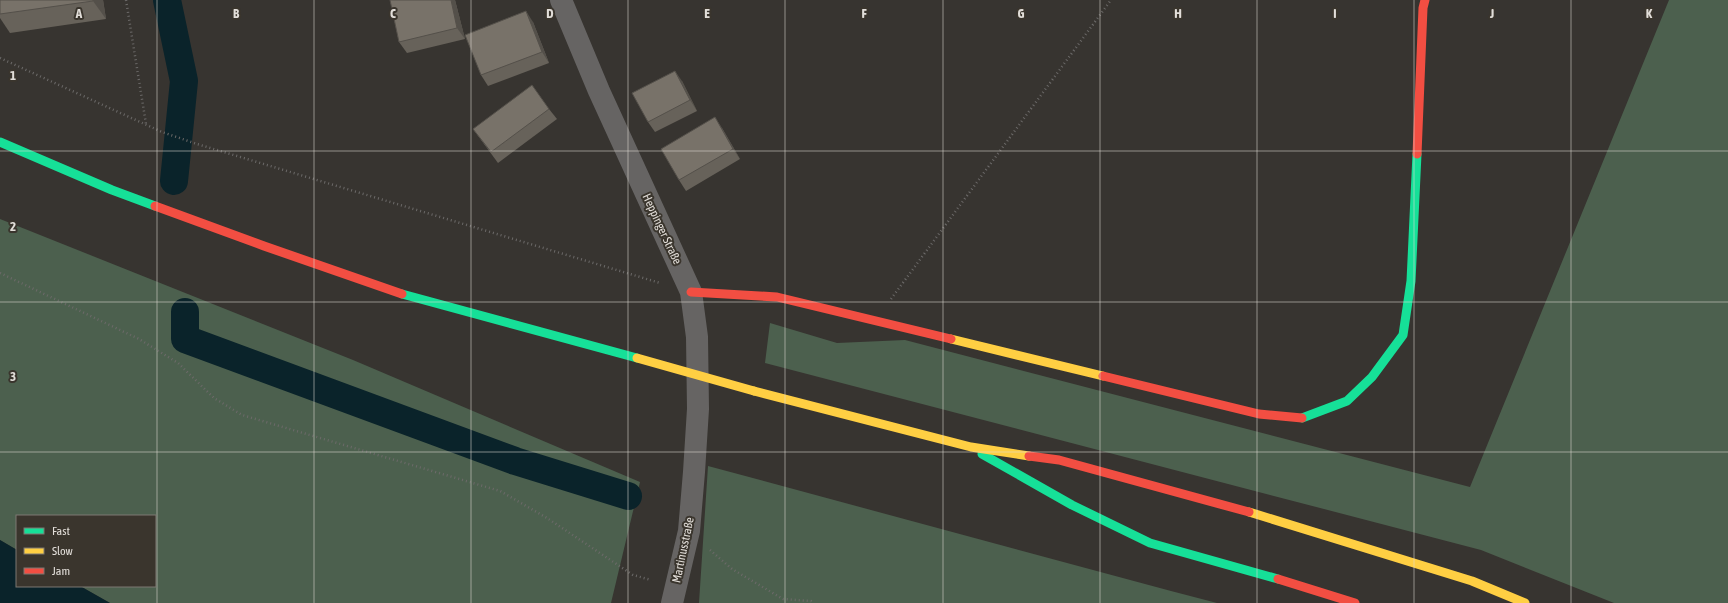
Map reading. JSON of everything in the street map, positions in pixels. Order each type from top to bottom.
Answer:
[{"type":"main road","points":[[691,292],[777,297],[1259,414],[1304,418],[1347,401],[1372,377],[1403,335],[1411,281],[1423,8],[1425,0]]},
{"type":"main road","points":[[0,142],[112,190],[264,246],[411,297],[754,391],[971,447],[1059,460],[1266,517],[1472,581],[1525,603]]},
{"type":"main road","points":[[971,447],[1072,505],[1150,542],[1355,603]]},
{"type":"street","name":"Heppinger Straße","points":[[560,0],[598,91],[691,292],[697,337],[698,409],[694,472]]},
{"type":"street","name":"Martinusstraße","points":[[673,596],[689,531],[694,472]]},
{"type":"path","points":[[126,0],[146,124]]},
{"type":"path","points":[[876,320],[1111,0]]},
{"type":"path","points":[[0,58],[162,132],[197,144],[691,292]]},
{"type":"path","points":[[0,273],[139,339],[178,363],[214,398],[242,415],[500,491],[547,518],[633,575],[673,596]]},
{"type":"path","points":[[689,531],[732,569],[782,599],[811,601],[814,603]]},
{"type":"green space","points":[[1669,0],[1728,0],[1728,603],[1614,603],[1481,550],[765,363],[770,323],[837,343],[905,340],[1470,487]]},
{"type":"green space","points":[[0,219],[353,360],[640,482],[611,603],[110,603],[82,587],[156,587],[156,515],[16,515],[16,549],[0,540]]},
{"type":"green space","points":[[708,466],[1171,591],[1217,603],[699,603]]},
{"type":"water","points":[[0,540],[16,549],[16,587],[82,587],[110,603],[0,603]]},
{"type":"building","points":[[0,0],[93,0],[93,1],[0,14]]},
{"type":"building","points":[[390,0],[451,0],[457,28],[399,42]]},
{"type":"building","points":[[526,11],[542,52],[481,75],[465,35]]},
{"type":"building","points":[[675,71],[690,100],[648,122],[632,93]]},
{"type":"building","points":[[532,85],[549,109],[491,152],[473,129]]},
{"type":"building","points":[[715,117],[733,149],[679,180],[661,149]]},
{"type":"waterway","points":[[167,0],[184,81],[174,181]]},
{"type":"waterway","points":[[185,312],[185,339],[515,461],[628,496]]},
{"type":"traffic: fast","points":[[0,142],[112,190],[155,206]]},
{"type":"traffic: fast","points":[[1302,418],[1347,401],[1372,377],[1403,335],[1411,281],[1417,154]]},
{"type":"traffic: fast","points":[[402,294],[637,358]]},
{"type":"traffic: fast","points":[[982,454],[1072,505],[1150,543],[1278,579]]},
{"type":"traffic: slow","points":[[951,339],[1103,376]]},
{"type":"traffic: slow","points":[[637,358],[754,391]]},
{"type":"traffic: slow","points":[[754,391],[971,447],[1029,456]]},
{"type":"traffic: slow","points":[[1249,512],[1472,581],[1525,603]]},
{"type":"traffic: jam","points":[[1417,154],[1423,8],[1425,0]]},
{"type":"traffic: jam","points":[[155,206],[402,294]]},
{"type":"traffic: jam","points":[[691,292],[777,297],[951,339]]},
{"type":"traffic: jam","points":[[1103,376],[1259,414],[1302,418]]},
{"type":"traffic: jam","points":[[1029,456],[1059,460],[1249,512]]},
{"type":"traffic: jam","points":[[1278,579],[1355,603]]}]
